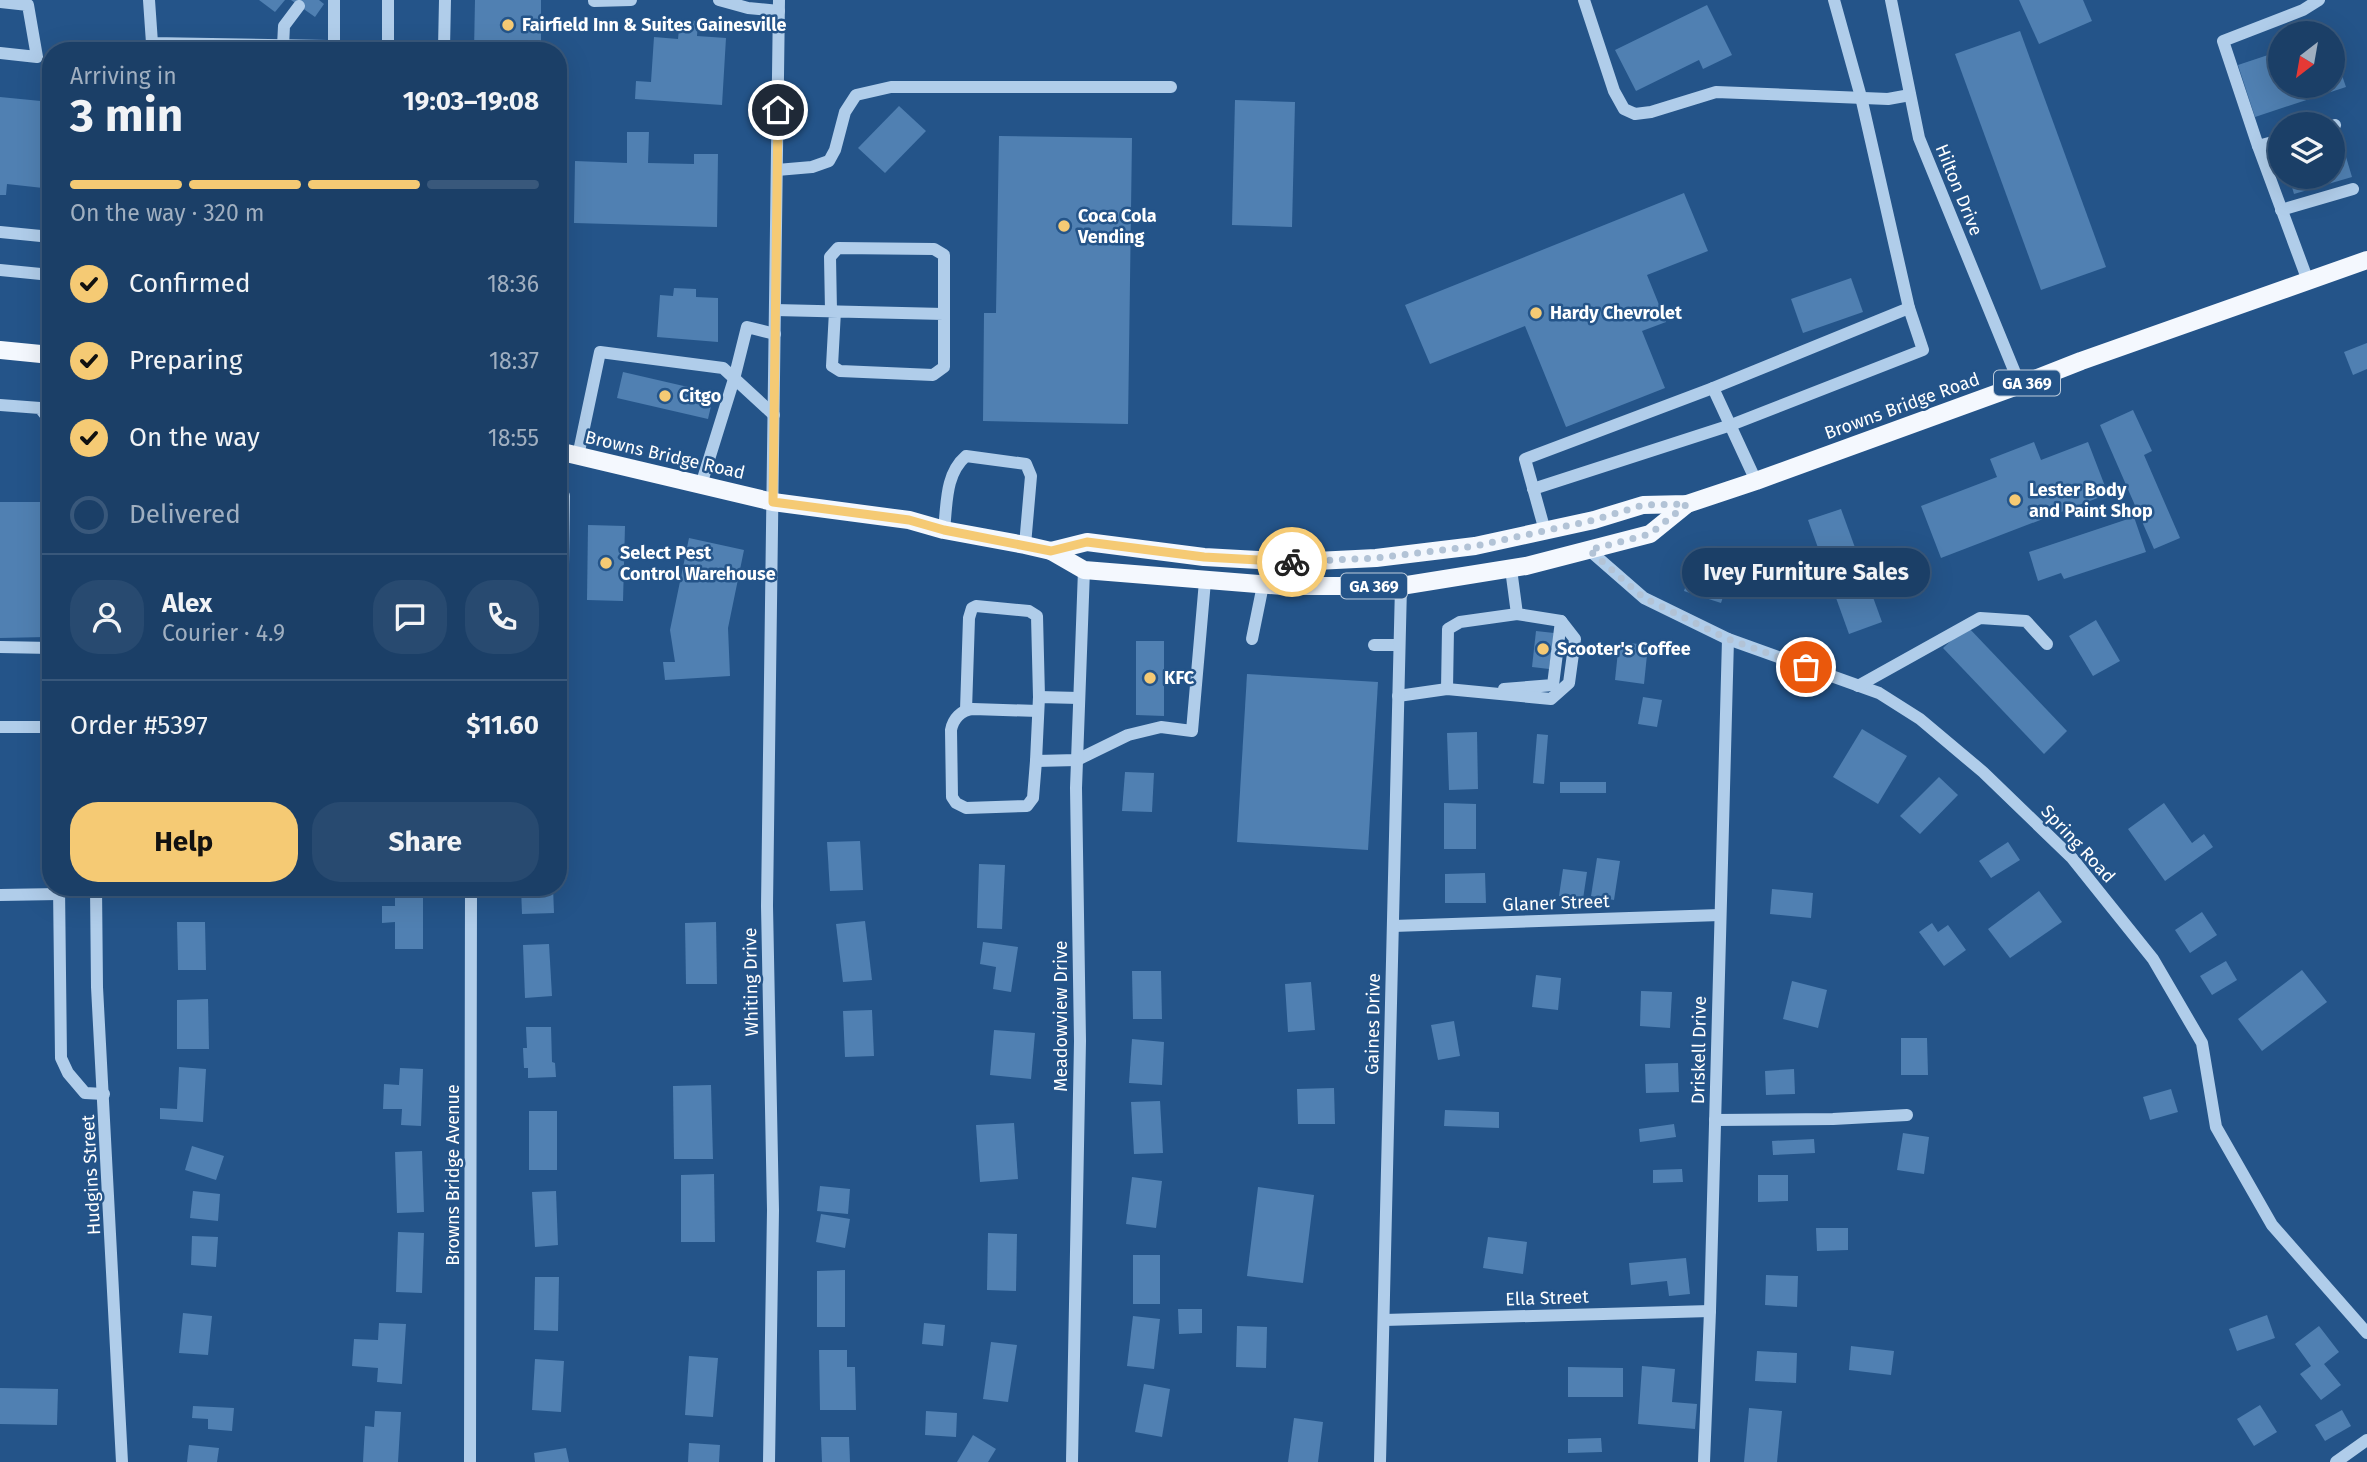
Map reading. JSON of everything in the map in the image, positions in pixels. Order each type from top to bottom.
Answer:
[{"type":"main road","name":"Browns Bridge Road","points":[[1051,551],[1087,542],[1204,557],[1296,562],[1376,558],[1475,546],[1594,520],[1643,505],[1687,504],[2367,260]]},
{"type":"main road","points":[[0,350],[42,354]]},
{"type":"main road","name":"Browns Bridge Road","points":[[567,453],[773,502],[909,520],[944,530],[1025,545],[1051,551],[1084,570],[1263,585],[1401,586],[1511,569],[1650,534],[1687,504]]},
{"type":"street","points":[[149,0],[152,42]]},
{"type":"street","points":[[334,0],[334,42]]},
{"type":"street","points":[[388,0],[388,42]]},
{"type":"street","points":[[444,42],[445,0]]},
{"type":"street","points":[[594,1],[631,0]]},
{"type":"street","points":[[719,0],[748,8],[779,5]]},
{"type":"street","points":[[1584,0],[1583,4],[1614,91],[1624,109],[1635,114],[1651,112],[1716,92],[1888,99],[1910,95]]},
{"type":"street","points":[[1533,488],[1731,425],[1923,350],[1909,308],[1861,97],[1834,0]]},
{"type":"street","name":"Hilton Drive","points":[[1891,0],[1919,138],[2020,386]]},
{"type":"street","points":[[2308,281],[2222,41],[2303,10],[2319,0]]},
{"type":"street","points":[[0,2],[28,5],[37,57],[0,53]]},
{"type":"street","name":"Whiting Drive","points":[[769,1462],[773,1210],[767,906],[779,5]]},
{"type":"street","points":[[283,42],[284,26],[299,6]]},
{"type":"street","points":[[777,170],[812,167],[829,161],[835,150],[845,112],[856,95],[891,88],[1171,87]]},
{"type":"street","points":[[2258,146],[2268,143]]},
{"type":"street","points":[[2281,209],[2353,189]]},
{"type":"street","points":[[0,232],[42,236]]},
{"type":"street","points":[[838,248],[934,249],[944,255],[944,314],[944,367],[933,375],[840,371],[832,366],[830,257],[838,248]]},
{"type":"street","points":[[0,270],[42,274]]},
{"type":"street","points":[[1545,531],[1525,459],[1713,388],[1909,308]]},
{"type":"street","points":[[775,310],[944,314]]},
{"type":"street","points":[[701,485],[747,327],[775,334]]},
{"type":"street","points":[[578,456],[600,352],[723,368],[774,415]]},
{"type":"street","points":[[1713,388],[1756,481]]},
{"type":"street","points":[[0,405],[40,408],[42,411]]},
{"type":"street","points":[[944,530],[950,479],[956,465],[966,456],[1026,464],[1031,476],[1025,545]]},
{"type":"street","name":"Spring Road","points":[[1589,550],[1644,598],[1728,639],[1879,693],[1920,719],[1983,772],[2072,858],[2152,959],[2202,1043],[2216,1127],[2272,1225],[2367,1333]]},
{"type":"street","points":[[1511,569],[1517,614]]},
{"type":"street","name":"Meadowview Drive","points":[[1072,1462],[1080,1041],[1077,760],[1084,570]]},
{"type":"street","points":[[1036,761],[1077,760],[1128,735],[1161,727],[1192,731],[1205,581]]},
{"type":"street","points":[[1252,639],[1263,585]]},
{"type":"street","name":"Gaines Drive","points":[[1380,1462],[1401,586]]},
{"type":"street","points":[[966,710],[969,618],[972,608],[982,605],[1029,611],[1037,616],[1038,704],[1033,798],[1027,806],[966,808],[956,803],[951,789],[951,730],[956,718],[966,710],[1038,704],[1079,698]]},
{"type":"street","points":[[1398,696],[1447,689],[1551,699],[1569,683],[1575,639],[1562,621],[1517,614],[1460,622],[1448,629],[1447,689]]},
{"type":"street","points":[[1858,686],[1980,618],[2026,621],[2047,644]]},
{"type":"street","name":"Driskell Drive","points":[[1704,1462],[1728,639]]},
{"type":"street","points":[[1374,645],[1399,645]]},
{"type":"street","points":[[0,647],[42,648]]},
{"type":"street","points":[[0,727],[42,727]]},
{"type":"street","points":[[0,895],[42,892]]},
{"type":"street","points":[[59,896],[61,1058],[68,1073],[85,1093],[104,1094]]},
{"type":"street","name":"Hudgins Street","points":[[96,896],[97,987],[121,1462]]},
{"type":"street","name":"Browns Bridge Avenue","points":[[470,1462],[471,896]]},
{"type":"street","name":"Glaner Street","points":[[1393,926],[1720,915]]},
{"type":"street","points":[[1715,1120],[1907,1115]]},
{"type":"street","name":"Ella Street","points":[[1384,1320],[1710,1311]]},
{"type":"street","points":[[2336,1462],[2366,1443]]},
{"type":"building","points":[[259,0],[285,0],[275,12]]},
{"type":"building","points":[[291,0],[319,0],[324,4],[315,17]]},
{"type":"building","name":"Fairfield Inn & Suites Gainesville","points":[[475,0],[541,0],[541,42],[474,42]]},
{"type":"building","points":[[2019,0],[2083,0],[2092,21],[2039,44]]},
{"type":"building","points":[[1707,5],[1732,55],[1703,69],[1699,60],[1636,91],[1615,50]]},
{"type":"building","points":[[680,20],[698,21],[697,36],[726,38],[722,105],[635,99],[636,81],[651,82],[654,37],[678,39]]},
{"type":"building","points":[[2020,31],[2106,267],[2041,290],[1955,54]]},
{"type":"building","points":[[2268,55],[2268,98],[2313,98],[2255,117],[2238,65]]},
{"type":"building","points":[[0,97],[42,101],[42,188],[7,184],[6,195],[0,195]]},
{"type":"building","points":[[1235,100],[1295,102],[1292,227],[1232,225]]},
{"type":"building","points":[[899,106],[926,131],[885,173],[858,148]]},
{"type":"building","points":[[627,132],[649,132],[648,163],[694,164],[694,154],[718,154],[717,227],[574,223],[575,161],[627,163]]},
{"type":"building","name":"Coca Cola Vending","points":[[999,136],[1132,138],[1128,424],[983,421],[984,313],[996,313]]},
{"type":"building","points":[[2345,153],[2352,177],[2345,179]]},
{"type":"building","points":[[2293,189],[2311,189],[2294,194]]},
{"type":"building","name":"Hardy Chevrolet","points":[[1684,193],[1708,251],[1647,275],[1666,322],[1642,331],[1665,388],[1566,427],[1525,326],[1430,364],[1405,305]]},
{"type":"building","points":[[1851,278],[1863,312],[1803,333],[1791,299]]},
{"type":"building","points":[[674,288],[696,289],[696,297],[718,298],[718,342],[657,337],[660,295],[673,296]]},
{"type":"building","points":[[2367,343],[2367,369],[2353,375],[2344,352]]},
{"type":"building","name":"Citgo","points":[[623,372],[714,393],[708,419],[617,398]]},
{"type":"building","points":[[2133,410],[2152,451],[2144,455],[2180,538],[2154,549],[2100,425]]},
{"type":"building","name":"Lester Body and Paint Shop","points":[[2034,442],[2041,460],[2088,442],[2108,494],[1941,558],[1921,506],[1997,477],[1990,459]]},
{"type":"building","points":[[0,502],[42,502],[42,637],[0,638]]},
{"type":"building","points":[[1841,509],[1882,622],[1849,634],[1808,520]]},
{"type":"building","points":[[2134,517],[2146,552],[2064,579],[2061,573],[2038,581],[2029,552]]},
{"type":"building","name":"Select Pest Control Warehouse","points":[[588,525],[625,526],[623,601],[587,600]]},
{"type":"building","points":[[689,538],[744,550],[728,628],[730,676],[665,680],[663,662],[675,662],[670,630]]},
{"type":"building","points":[[1694,561],[1731,573],[1721,603],[1684,591]]},
{"type":"building","points":[[2096,620],[2120,661],[2093,676],[2069,636]]},
{"type":"building","points":[[1967,626],[2067,731],[2044,754],[1943,648]]},
{"type":"building","points":[[1536,631],[1554,633],[1549,669],[1532,667]]},
{"type":"building","name":"KFC","points":[[1136,641],[1164,641],[1164,716],[1136,715]]},
{"type":"building","points":[[1619,642],[1648,645],[1644,684],[1615,680]]},
{"type":"building","points":[[1247,674],[1378,682],[1368,850],[1237,842]]},
{"type":"building","points":[[1643,697],[1662,700],[1657,727],[1638,724]]},
{"type":"building","points":[[1862,729],[1907,756],[1878,804],[1833,777]]},
{"type":"building","points":[[1477,732],[1478,789],[1449,790],[1447,733]]},
{"type":"building","points":[[1537,734],[1548,735],[1544,784],[1533,783]]},
{"type":"building","points":[[1125,772],[1154,773],[1152,812],[1122,811]]},
{"type":"building","points":[[1939,777],[1958,795],[1920,834],[1900,816]]},
{"type":"building","points":[[1560,782],[1606,782],[1606,793],[1560,793]]},
{"type":"building","points":[[1444,803],[1476,804],[1476,849],[1444,849]]},
{"type":"building","points":[[2164,803],[2192,843],[2204,834],[2213,847],[2165,881],[2128,829]]},
{"type":"building","points":[[860,841],[863,890],[830,891],[827,842]]},
{"type":"building","points":[[2008,842],[2020,860],[1991,878],[1979,861]]},
{"type":"building","points":[[1597,858],[1620,861],[1614,900],[1591,896]]},
{"type":"building","points":[[979,864],[1005,865],[1002,929],[977,928]]},
{"type":"building","points":[[1563,869],[1587,872],[1583,899],[1559,896]]},
{"type":"building","points":[[1485,873],[1486,903],[1445,903],[1445,874]]},
{"type":"building","points":[[1772,889],[1813,893],[1811,918],[1770,914]]},
{"type":"building","points":[[2039,891],[2062,922],[2010,958],[1988,929]]},
{"type":"building","points":[[395,896],[423,896],[423,949],[395,949],[395,922],[382,923],[382,906],[395,906]]},
{"type":"building","points":[[521,896],[553,896],[554,913],[522,914]]},
{"type":"building","points":[[2202,912],[2217,935],[2190,953],[2175,930]]},
{"type":"building","points":[[865,921],[872,980],[843,982],[836,924]]},
{"type":"building","points":[[177,922],[205,922],[206,970],[178,970]]},
{"type":"building","points":[[716,922],[717,984],[686,984],[685,923]]},
{"type":"building","points":[[1932,923],[1938,932],[1948,925],[1966,950],[1944,966],[1919,932]]},
{"type":"building","points":[[983,942],[1018,947],[1011,992],[993,989],[996,967],[980,964]]},
{"type":"building","points":[[549,944],[552,996],[525,998],[523,945]]},
{"type":"building","points":[[2226,961],[2237,980],[2212,995],[2200,976]]},
{"type":"building","points":[[2302,970],[2327,1002],[2262,1051],[2238,1019]]},
{"type":"building","points":[[1132,971],[1161,971],[1162,1019],[1133,1019]]},
{"type":"building","points":[[1536,975],[1561,978],[1558,1010],[1532,1007]]},
{"type":"building","points":[[1792,981],[1827,990],[1818,1028],[1783,1019]]},
{"type":"building","points":[[1311,982],[1315,1030],[1288,1032],[1285,984]]},
{"type":"building","points":[[1641,991],[1672,992],[1670,1028],[1640,1026]]},
{"type":"building","points":[[208,999],[209,1049],[177,1049],[177,1000]]},
{"type":"building","points":[[872,1010],[874,1056],[845,1057],[843,1011]]},
{"type":"building","points":[[1454,1021],[1460,1056],[1438,1060],[1431,1025]]},
{"type":"building","points":[[526,1027],[551,1027],[552,1062],[555,1063],[556,1077],[528,1078],[528,1068],[524,1068],[523,1048],[527,1048]]},
{"type":"building","points":[[994,1030],[1035,1033],[1031,1079],[990,1075]]},
{"type":"building","points":[[1901,1038],[1927,1038],[1928,1075],[1901,1075]]},
{"type":"building","points":[[1132,1039],[1164,1042],[1162,1085],[1129,1083]]},
{"type":"building","points":[[1678,1063],[1679,1092],[1646,1093],[1645,1064]]},
{"type":"building","points":[[179,1067],[206,1069],[203,1122],[160,1119],[160,1108],[177,1109]]},
{"type":"building","points":[[400,1068],[423,1069],[421,1126],[401,1125],[402,1109],[383,1109],[384,1084],[399,1085]]},
{"type":"building","points":[[1794,1069],[1795,1094],[1766,1095],[1765,1071]]},
{"type":"building","points":[[711,1085],[713,1159],[674,1159],[673,1086]]},
{"type":"building","points":[[1334,1088],[1335,1124],[1298,1124],[1297,1089]]},
{"type":"building","points":[[2171,1089],[2178,1112],[2150,1120],[2143,1097]]},
{"type":"building","points":[[1160,1101],[1163,1153],[1134,1154],[1131,1102]]},
{"type":"building","points":[[1445,1110],[1499,1112],[1499,1128],[1444,1126]]},
{"type":"building","points":[[529,1111],[557,1111],[557,1170],[529,1170]]},
{"type":"building","points":[[1014,1123],[1018,1179],[980,1182],[976,1125]]},
{"type":"building","points":[[1674,1124],[1676,1137],[1640,1142],[1639,1129]]},
{"type":"building","points":[[1903,1133],[1929,1137],[1924,1174],[1897,1170]]},
{"type":"building","points":[[1814,1139],[1815,1153],[1773,1155],[1772,1141]]},
{"type":"building","points":[[192,1146],[224,1156],[216,1180],[185,1170]]},
{"type":"building","points":[[422,1151],[424,1212],[397,1213],[395,1152]]},
{"type":"building","points":[[1682,1169],[1683,1182],[1653,1183],[1653,1170]]},
{"type":"building","points":[[714,1174],[715,1242],[681,1242],[681,1175]]},
{"type":"building","points":[[1758,1175],[1788,1175],[1788,1201],[1758,1202]]},
{"type":"building","points":[[1132,1177],[1162,1181],[1156,1228],[1126,1224]]},
{"type":"building","points":[[820,1186],[850,1189],[848,1214],[817,1211]]},
{"type":"building","points":[[1258,1187],[1314,1195],[1303,1283],[1247,1276]]},
{"type":"building","points":[[193,1191],[220,1194],[218,1221],[190,1218]]},
{"type":"building","points":[[556,1191],[558,1245],[535,1247],[532,1192]]},
{"type":"building","points":[[821,1214],[850,1219],[845,1248],[816,1242]]},
{"type":"building","points":[[1816,1228],[1848,1228],[1848,1250],[1817,1251]]},
{"type":"building","points":[[398,1232],[424,1233],[422,1293],[396,1292]]},
{"type":"building","points":[[988,1233],[1017,1234],[1016,1291],[987,1290]]},
{"type":"building","points":[[192,1236],[218,1237],[216,1267],[191,1265]]},
{"type":"building","points":[[1488,1237],[1527,1242],[1523,1274],[1483,1268]]},
{"type":"building","points":[[1133,1255],[1160,1255],[1160,1304],[1133,1304]]},
{"type":"building","points":[[1686,1258],[1690,1294],[1669,1296],[1667,1281],[1631,1285],[1629,1263]]},
{"type":"building","points":[[845,1270],[845,1327],[817,1327],[817,1271]]},
{"type":"building","points":[[1766,1275],[1798,1276],[1797,1307],[1765,1305]]},
{"type":"building","points":[[535,1277],[559,1277],[558,1331],[534,1330]]},
{"type":"building","points":[[1178,1309],[1202,1309],[1202,1333],[1179,1334]]},
{"type":"building","points":[[183,1313],[212,1316],[208,1355],[179,1353]]},
{"type":"building","points":[[2267,1315],[2275,1338],[2237,1351],[2229,1329]]},
{"type":"building","points":[[1133,1316],[1160,1319],[1154,1369],[1127,1366]]},
{"type":"building","points":[[379,1323],[406,1324],[402,1384],[377,1382],[378,1368],[352,1366],[354,1339],[378,1340]]},
{"type":"building","points":[[924,1323],[945,1325],[943,1346],[922,1344]]},
{"type":"building","points":[[1237,1326],[1267,1327],[1266,1368],[1236,1367]]},
{"type":"building","points":[[2319,1326],[2339,1352],[2324,1364],[2341,1385],[2321,1400],[2300,1374],[2311,1366],[2295,1344]]},
{"type":"building","points":[[991,1342],[1017,1345],[1008,1402],[983,1399]]},
{"type":"building","points":[[1851,1346],[1894,1351],[1891,1375],[1849,1370]]},
{"type":"building","points":[[819,1350],[847,1350],[847,1367],[855,1367],[856,1410],[820,1410]]},
{"type":"building","points":[[1757,1351],[1797,1353],[1796,1383],[1755,1381]]},
{"type":"building","points":[[689,1356],[718,1358],[713,1417],[685,1415]]},
{"type":"building","points":[[535,1359],[564,1361],[561,1412],[532,1410]]},
{"type":"building","points":[[1642,1366],[1675,1369],[1672,1402],[1697,1404],[1695,1429],[1638,1424]]},
{"type":"building","points":[[1568,1367],[1623,1368],[1623,1397],[1568,1397]]},
{"type":"building","points":[[1144,1384],[1170,1389],[1162,1437],[1135,1432]]},
{"type":"building","points":[[0,1388],[58,1389],[57,1425],[0,1424]]},
{"type":"building","points":[[2260,1405],[2277,1432],[2254,1446],[2237,1419]]},
{"type":"building","points":[[193,1406],[234,1408],[232,1431],[208,1429],[208,1419],[192,1418]]},
{"type":"building","points":[[1749,1408],[1782,1411],[1777,1462],[1744,1462]]},
{"type":"building","points":[[2342,1410],[2351,1426],[2325,1441],[2315,1425]]},
{"type":"building","points":[[375,1411],[401,1412],[398,1462],[363,1462],[365,1426],[374,1427]]},
{"type":"building","points":[[926,1411],[957,1413],[956,1437],[925,1435]]},
{"type":"building","points":[[1294,1418],[1323,1422],[1318,1462],[1288,1462]]},
{"type":"building","points":[[973,1435],[996,1449],[988,1462],[957,1462]]},
{"type":"building","points":[[821,1437],[849,1437],[850,1462],[822,1462]]},
{"type":"building","points":[[1601,1438],[1602,1452],[1568,1453],[1568,1439]]},
{"type":"building","points":[[689,1443],[720,1445],[719,1462],[688,1462]]},
{"type":"building","points":[[189,1445],[219,1448],[217,1462],[187,1462]]},
{"type":"building","points":[[566,1448],[569,1462],[535,1462],[534,1453]]},
{"type":"way so far","points":[[1292,562],[1376,558],[1475,546],[1594,520],[1643,505],[1687,504],[1650,534],[1589,550],[1644,598],[1728,639],[1806,667]]},
{"type":"place","name":"Fairfield Inn & Suites Gainesville","points":[[508,25]]},
{"type":"place","name":"Coca Cola Vending","points":[[1064,226]]},
{"type":"place","name":"Hardy Chevrolet","points":[[1536,313]]},
{"type":"place","name":"Citgo","points":[[665,396]]},
{"type":"place","name":"Lester Body and Paint Shop","points":[[2015,500]]},
{"type":"place","name":"Select Pest Control Warehouse","points":[[606,563]]},
{"type":"place","name":"Scooter's Coffee","points":[[1543,649]]},
{"type":"place","name":"Ivey Furniture Sales","points":[[1806,667]]},
{"type":"place","name":"KFC","points":[[1150,678]]},
{"type":"route","points":[[778,110],[773,502],[909,520],[944,530],[1051,551],[1087,542],[1204,557],[1292,562]]}]
